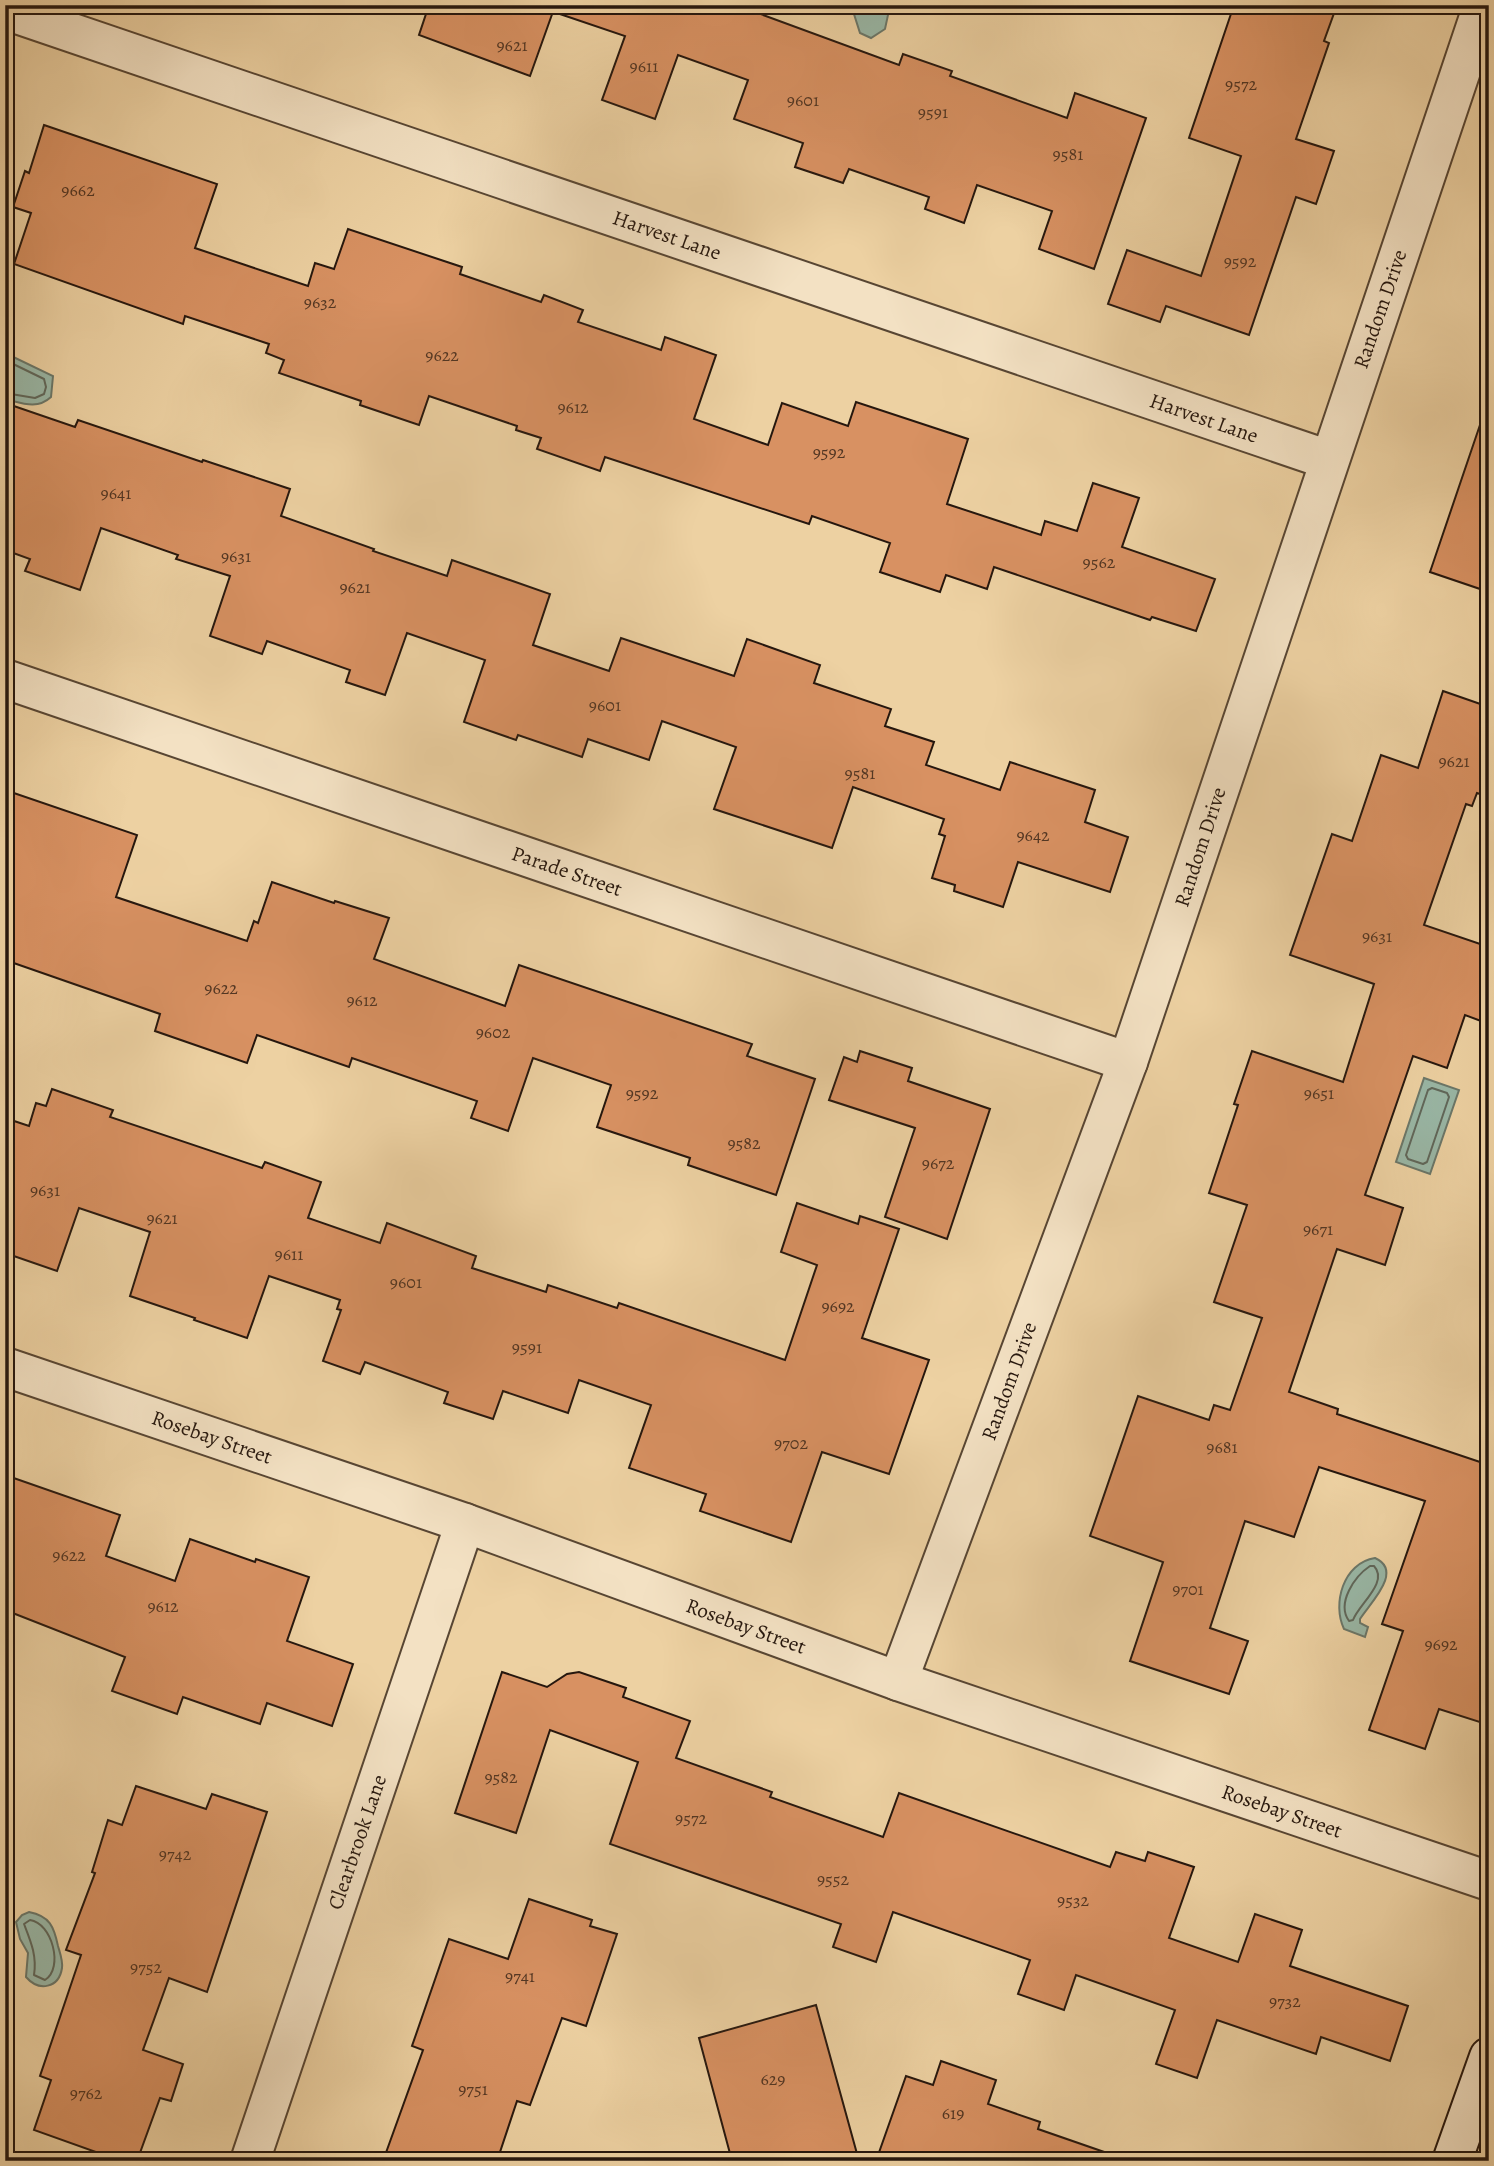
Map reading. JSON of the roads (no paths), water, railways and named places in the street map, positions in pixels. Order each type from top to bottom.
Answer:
[{"type":"street","name":"Random Drive","points":[[898,1681],[1128,1062],[1483,5]]},
{"type":"street","name":"Harvest Lane","points":[[5,10],[1329,460]]},
{"type":"street","name":"Parade Street","points":[[5,679],[1128,1062]]},
{"type":"street","name":"Rosebay Street","points":[[5,1367],[464,1523],[898,1681],[1489,1881]]},
{"type":"street","name":"Clearbrook Lane","points":[[250,2161],[464,1523]]},
{"type":"street","points":[[1452,2161],[1489,2057]]},
{"type":"water","points":[[848,5],[883,5],[888,15],[885,29],[871,38],[860,33],[853,11]]},
{"type":"water","points":[[5,353],[53,376],[51,397],[35,404],[5,399]]},
{"type":"water","points":[[1424,1078],[1459,1090],[1430,1174],[1396,1162]]},
{"type":"water","points":[[1375,1558],[1383,1564],[1386,1579],[1360,1619],[1360,1623],[1368,1627],[1365,1637],[1344,1629],[1339,1608],[1340,1597],[1348,1576],[1355,1568],[1364,1561]]},
{"type":"water","points":[[29,1912],[42,1916],[50,1923],[55,1933],[62,1965],[57,1980],[48,1986],[37,1985],[26,1977],[28,1953],[20,1939],[16,1922]]}]
